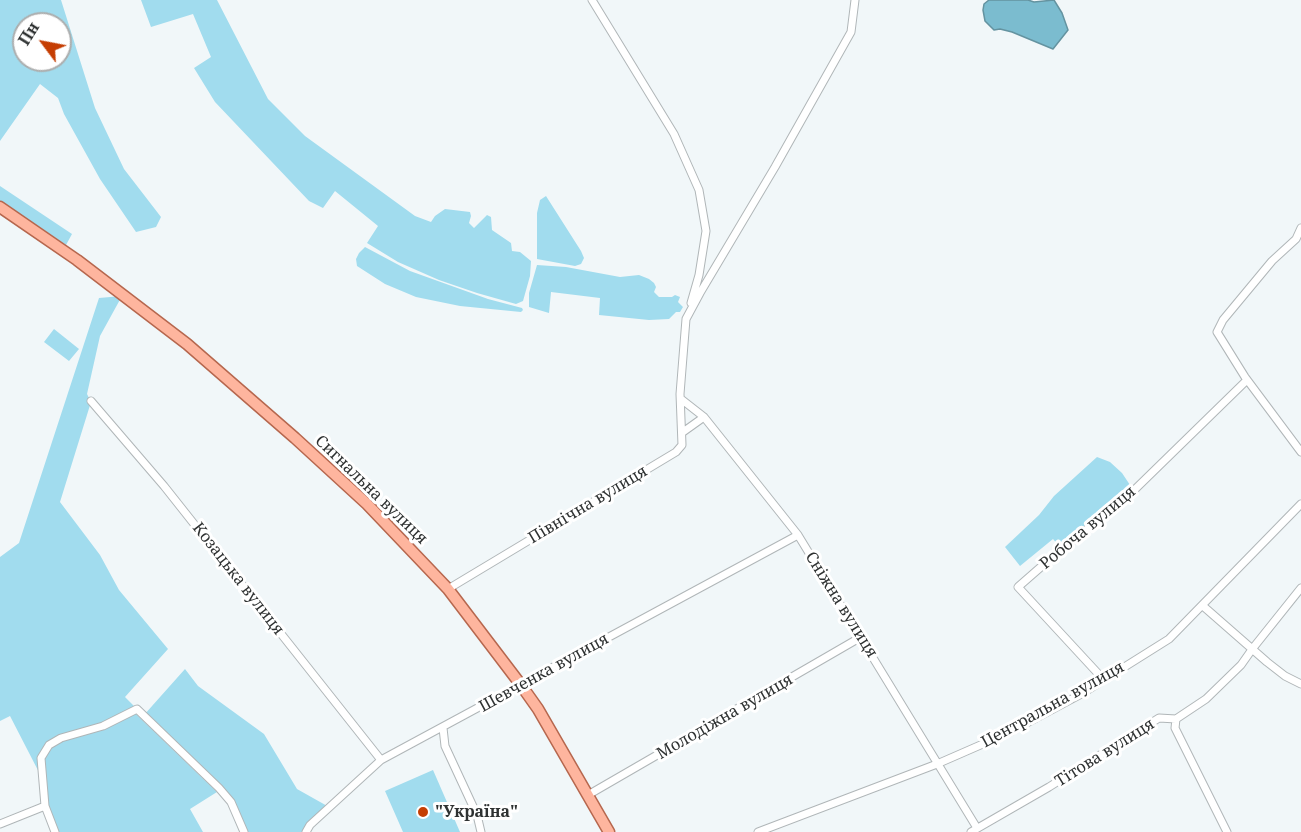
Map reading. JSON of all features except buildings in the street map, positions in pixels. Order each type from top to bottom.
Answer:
[{"type":"main road","name":"Сигнальна вулиця","points":[[0,207],[77,260],[187,344],[367,504],[448,589],[521,685],[609,832]]},
{"type":"street","points":[[592,0],[674,134],[699,190],[706,231],[699,275],[686,319],[680,397],[683,432]]},
{"type":"street","points":[[686,319],[851,32],[855,0]]},
{"type":"street","points":[[1301,228],[1296,239],[1272,261],[1222,320],[1217,332],[1247,380],[1301,452]]},
{"type":"street","name":"Робоча вулиця","points":[[1104,680],[1018,587],[1124,500],[1247,380]]},
{"type":"street","name":"Сніжна вулиця","points":[[680,397],[704,417],[798,535],[937,764],[974,830]]},
{"type":"street","name":"Козацька вулиця","points":[[91,401],[164,486],[381,760]]},
{"type":"street","points":[[683,432],[704,417]]},
{"type":"street","name":"Північна вулиця","points":[[448,589],[676,452],[682,445],[683,432]]},
{"type":"street","name":"Центральна вулиця","points":[[758,832],[937,764],[1008,733],[1104,680],[1169,639],[1301,504]]},
{"type":"street","name":"Шевченка вулиця","points":[[306,832],[310,825],[381,760],[798,535]]},
{"type":"street","name":"Тітова вулиця","points":[[974,830],[1049,787],[1159,718],[1176,719],[1206,699],[1242,665],[1301,588]]},
{"type":"street","points":[[1203,606],[1276,669],[1301,684]]},
{"type":"street","name":"Молодіжна вулиця","points":[[588,795],[861,637]]},
{"type":"street","points":[[55,832],[45,806],[41,758],[49,745],[61,738],[103,726],[137,710],[212,780],[231,802],[244,832]]},
{"type":"street","points":[[1176,719],[1175,728],[1227,832]]},
{"type":"street","points":[[443,728],[445,746],[477,815],[481,832]]},
{"type":"street","points":[[0,824],[45,806]]},
{"type":"shaded area","points":[[0,0],[61,0],[65,12],[12,12],[12,72],[72,72],[72,35],[95,108],[124,169],[161,217],[156,227],[136,232],[100,179],[64,114],[58,98],[40,84],[0,141]]},
{"type":"shaded area","points":[[141,0],[217,0],[268,99],[305,136],[415,216],[431,222],[445,209],[470,212],[469,223],[474,228],[487,215],[491,217],[492,230],[511,243],[512,251],[520,252],[531,261],[530,276],[523,301],[516,304],[477,293],[398,262],[367,243],[378,226],[335,191],[323,208],[309,201],[215,102],[194,68],[211,57],[193,14],[151,27]]},
{"type":"shaded area","points":[[989,0],[1034,2],[1054,0],[1068,30],[1053,49],[1012,32],[994,30],[985,21],[983,10],[984,4]]},
{"type":"shaded area","points":[[0,186],[72,234],[66,245],[0,201]]},
{"type":"shaded area","points":[[546,196],[581,251],[584,258],[581,264],[575,266],[537,259],[537,213],[540,200]]},
{"type":"shaded area","points":[[365,247],[410,271],[523,310],[521,312],[460,306],[416,297],[385,284],[357,266],[356,259]]},
{"type":"shaded area","points":[[537,265],[566,267],[620,277],[639,275],[654,283],[656,287],[654,292],[659,297],[675,295],[680,297],[678,302],[683,307],[680,312],[676,312],[669,319],[649,320],[599,315],[600,298],[551,292],[549,313],[529,307],[529,293]]},
{"type":"shaded area","points":[[122,296],[100,336],[87,394],[91,402],[60,502],[100,555],[119,590],[168,649],[125,697],[137,709],[134,712],[217,792],[190,809],[203,832],[55,832],[45,806],[44,782],[10,716],[0,721],[0,557],[19,543],[99,298]]},
{"type":"shaded area","points":[[54,329],[79,349],[69,361],[44,342]]},
{"type":"shaded area","points":[[1097,457],[1110,462],[1122,473],[1132,488],[1059,546],[1053,539],[1020,566],[1005,547],[1039,515],[1054,496]]},
{"type":"shaded area","points":[[185,669],[198,686],[264,734],[297,789],[329,807],[306,832],[244,832],[231,802],[144,715]]},
{"type":"shaded area","name":"\"Україна\"","points":[[433,770],[460,832],[403,832],[385,791]]},
{"type":"place","name":"\"Україна\"","points":[[423,812]]}]
